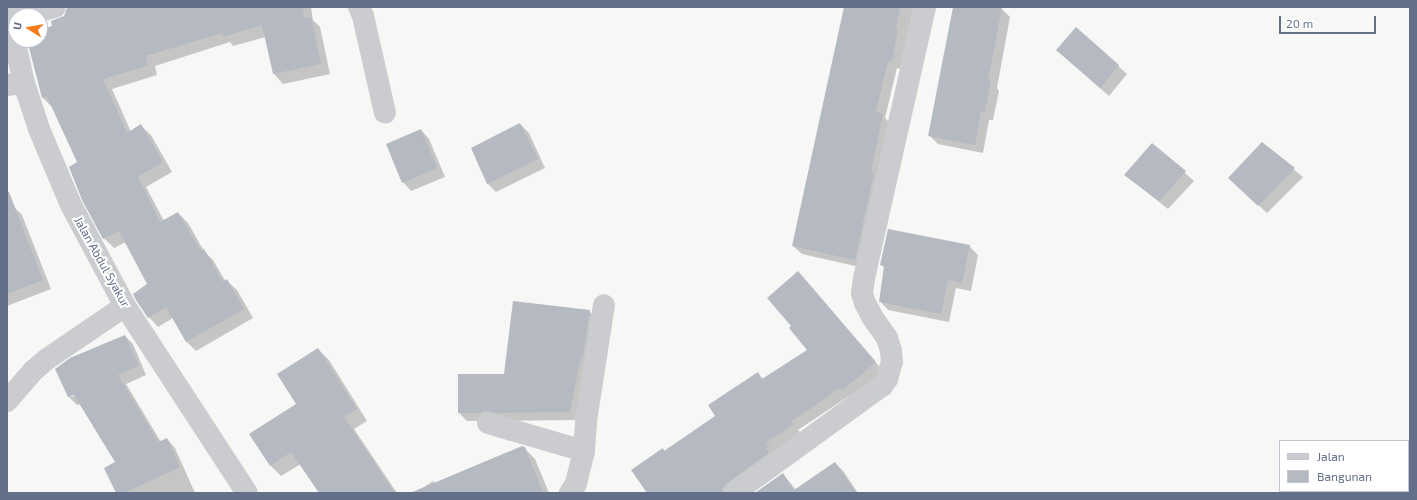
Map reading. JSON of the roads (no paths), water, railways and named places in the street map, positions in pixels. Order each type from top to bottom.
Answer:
[{"type":"street","points":[[359,7],[363,16],[385,113]]},
{"type":"street","points":[[734,493],[882,386],[887,379],[892,362],[891,351],[887,338],[873,318],[865,303],[862,293],[864,278],[925,7]]},
{"type":"street","name":"Jalan Abdul Syakur","points":[[14,48],[16,84],[39,129],[71,205],[125,306],[247,493]]},
{"type":"street","points":[[570,493],[576,484],[584,451],[586,421],[604,305]]},
{"type":"street","points":[[7,400],[33,371],[47,359],[125,306]]},
{"type":"street","points":[[488,423],[584,451]]}]
